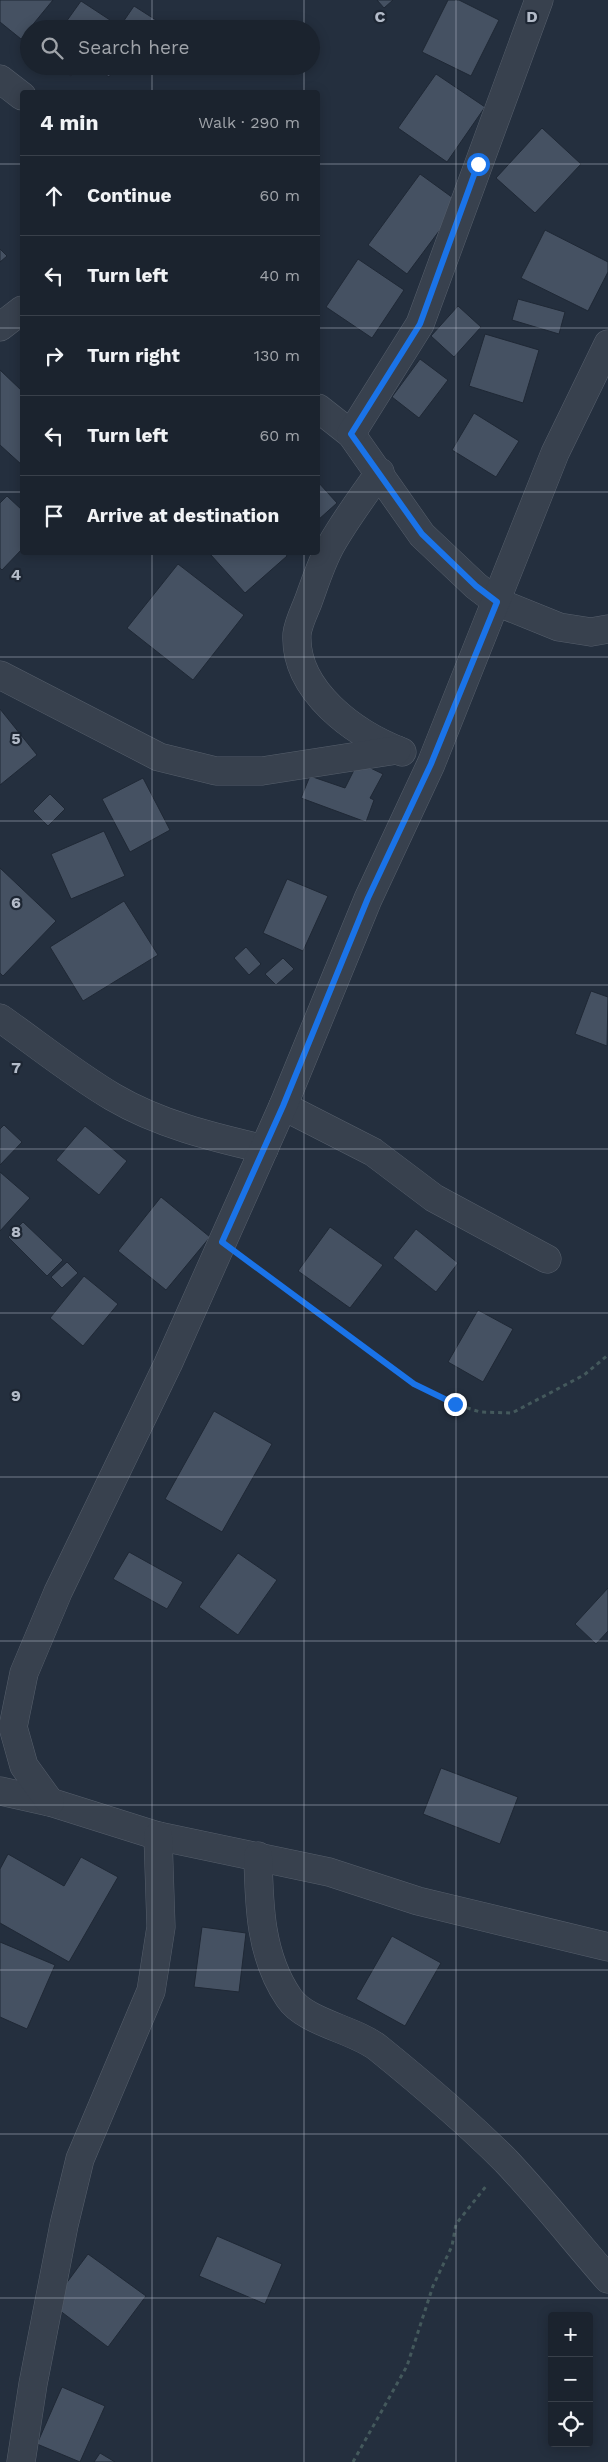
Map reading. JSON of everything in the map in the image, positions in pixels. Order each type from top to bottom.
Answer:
[{"type":"street","points":[[351,434],[420,324],[539,0]]},
{"type":"street","points":[[0,79],[20,94]]},
{"type":"street","points":[[0,327],[20,312]]},
{"type":"street","points":[[50,1802],[24,1766],[13,1727],[24,1673],[58,1592],[168,1364],[283,1106],[368,898],[431,764],[555,453],[608,344]]},
{"type":"street","points":[[320,410],[351,434],[380,472],[422,534],[476,586],[497,602],[558,627],[591,632],[608,629]]},
{"type":"street","points":[[380,472],[330,545],[297,632],[298,655],[307,678],[327,703],[350,725],[397,750],[431,764]]},
{"type":"street","points":[[0,675],[159,757],[216,772],[262,771],[397,750]]},
{"type":"street","points":[[0,1018],[113,1097],[168,1122],[206,1136],[264,1149]]},
{"type":"street","points":[[283,1106],[373,1152],[434,1198],[546,1259]]},
{"type":"street","points":[[0,1791],[50,1802],[158,1836],[329,1872],[418,1901],[608,1947]]},
{"type":"street","points":[[21,2462],[33,2384],[64,2225],[80,2160],[151,1991],[160,1926],[158,1836]]},
{"type":"street","points":[[258,1856],[260,1921],[274,1972],[290,2000],[306,2012],[375,2046],[505,2161],[608,2279]]},
{"type":"path","points":[[222,1242],[414,1384],[455,1404],[480,1412],[512,1413],[584,1375],[608,1356]]},
{"type":"path","points":[[352,2462],[407,2366],[433,2286],[452,2246],[456,2224],[505,2161]]},
{"type":"building","points":[[0,0],[53,0],[37,20],[20,20],[20,38],[0,22]]},
{"type":"building","points":[[377,0],[393,0],[384,8]]},
{"type":"building","points":[[448,0],[459,0],[499,20],[471,76],[422,52]]},
{"type":"building","points":[[81,1],[110,20],[67,20]]},
{"type":"building","points":[[134,6],[156,20],[124,20]]},
{"type":"building","points":[[436,74],[485,107],[447,162],[398,128]]},
{"type":"building","points":[[542,128],[581,164],[535,213],[496,178]]},
{"type":"building","points":[[420,174],[460,203],[407,274],[368,245]]},
{"type":"building","points":[[545,230],[608,262],[608,272],[588,311],[521,278]]},
{"type":"building","points":[[0,249],[7,256],[0,262]]},
{"type":"building","points":[[358,259],[404,290],[372,338],[326,307]]},
{"type":"building","points":[[518,299],[565,312],[559,334],[512,320]]},
{"type":"building","points":[[458,306],[481,327],[454,357],[431,336]]},
{"type":"building","points":[[485,334],[539,350],[523,403],[469,386]]},
{"type":"building","points":[[420,359],[448,380],[419,418],[392,397]]},
{"type":"building","points":[[0,370],[20,389],[20,463],[0,445]]},
{"type":"building","points":[[474,413],[519,441],[496,477],[452,450]]},
{"type":"building","points":[[320,484],[337,503],[320,518]]},
{"type":"building","points":[[7,496],[20,508],[20,551],[2,570],[0,568],[0,503]]},
{"type":"building","points":[[211,555],[286,555],[287,556],[245,593]]},
{"type":"building","points":[[178,564],[244,615],[193,680],[127,628]]},
{"type":"building","points":[[0,709],[37,755],[0,785]]},
{"type":"building","points":[[358,762],[383,774],[370,798],[374,800],[366,822],[301,798],[310,776],[345,788]]},
{"type":"building","points":[[143,778],[170,830],[130,852],[102,799]]},
{"type":"building","points":[[50,794],[65,809],[48,826],[33,811]]},
{"type":"building","points":[[104,831],[125,876],[71,899],[51,854]]},
{"type":"building","points":[[0,868],[56,921],[3,976],[0,973]]},
{"type":"building","points":[[287,879],[328,896],[303,951],[263,933]]},
{"type":"building","points":[[124,901],[158,955],[83,1001],[50,947]]},
{"type":"building","points":[[246,947],[261,964],[249,975],[234,958]]},
{"type":"building","points":[[283,958],[294,969],[276,985],[265,974]]},
{"type":"building","points":[[591,991],[608,997],[607,1046],[575,1034]]},
{"type":"building","points":[[4,1125],[22,1142],[0,1165],[0,1129]]},
{"type":"building","points":[[85,1126],[127,1161],[99,1195],[56,1160]]},
{"type":"building","points":[[0,1172],[30,1198],[0,1231]]},
{"type":"building","points":[[161,1197],[210,1237],[166,1290],[118,1251]]},
{"type":"building","points":[[23,1222],[63,1260],[47,1276],[8,1237]]},
{"type":"building","points":[[330,1227],[383,1265],[350,1308],[298,1271]]},
{"type":"building","points":[[416,1229],[458,1263],[436,1292],[393,1258]]},
{"type":"building","points":[[67,1262],[78,1273],[62,1288],[51,1277]]},
{"type":"building","points":[[84,1276],[118,1304],[83,1346],[50,1318]]},
{"type":"building","points":[[478,1310],[513,1329],[483,1382],[448,1362]]},
{"type":"building","points":[[214,1411],[272,1444],[222,1532],[165,1499]]},
{"type":"building","points":[[129,1552],[183,1582],[167,1609],[113,1579]]},
{"type":"building","points":[[238,1553],[277,1580],[238,1635],[199,1607]]},
{"type":"building","points":[[608,1588],[608,1631],[596,1644],[575,1624]]},
{"type":"building","points":[[441,1768],[518,1797],[500,1844],[423,1814]]},
{"type":"building","points":[[8,1854],[64,1886],[81,1857],[118,1877],[69,1962],[0,1923],[0,1869]]},
{"type":"building","points":[[202,1927],[246,1933],[239,1992],[194,1987]]},
{"type":"building","points":[[392,1936],[441,1963],[405,2026],[356,1999]]},
{"type":"building","points":[[0,1942],[55,1965],[27,2029],[0,2017]]},
{"type":"building","points":[[217,2236],[282,2264],[265,2304],[199,2276]]},
{"type":"building","points":[[88,2254],[146,2296],[108,2347],[51,2304]]},
{"type":"building","points":[[62,2387],[105,2406],[80,2462],[37,2444]]},
{"type":"building","points":[[100,2453],[115,2462],[94,2462]]},
{"type":"route","points":[[455,1404],[414,1384],[283,1289],[222,1242],[283,1106],[368,898],[431,764],[497,602],[476,586],[422,534],[380,472],[351,434],[420,324],[478,164]]}]
